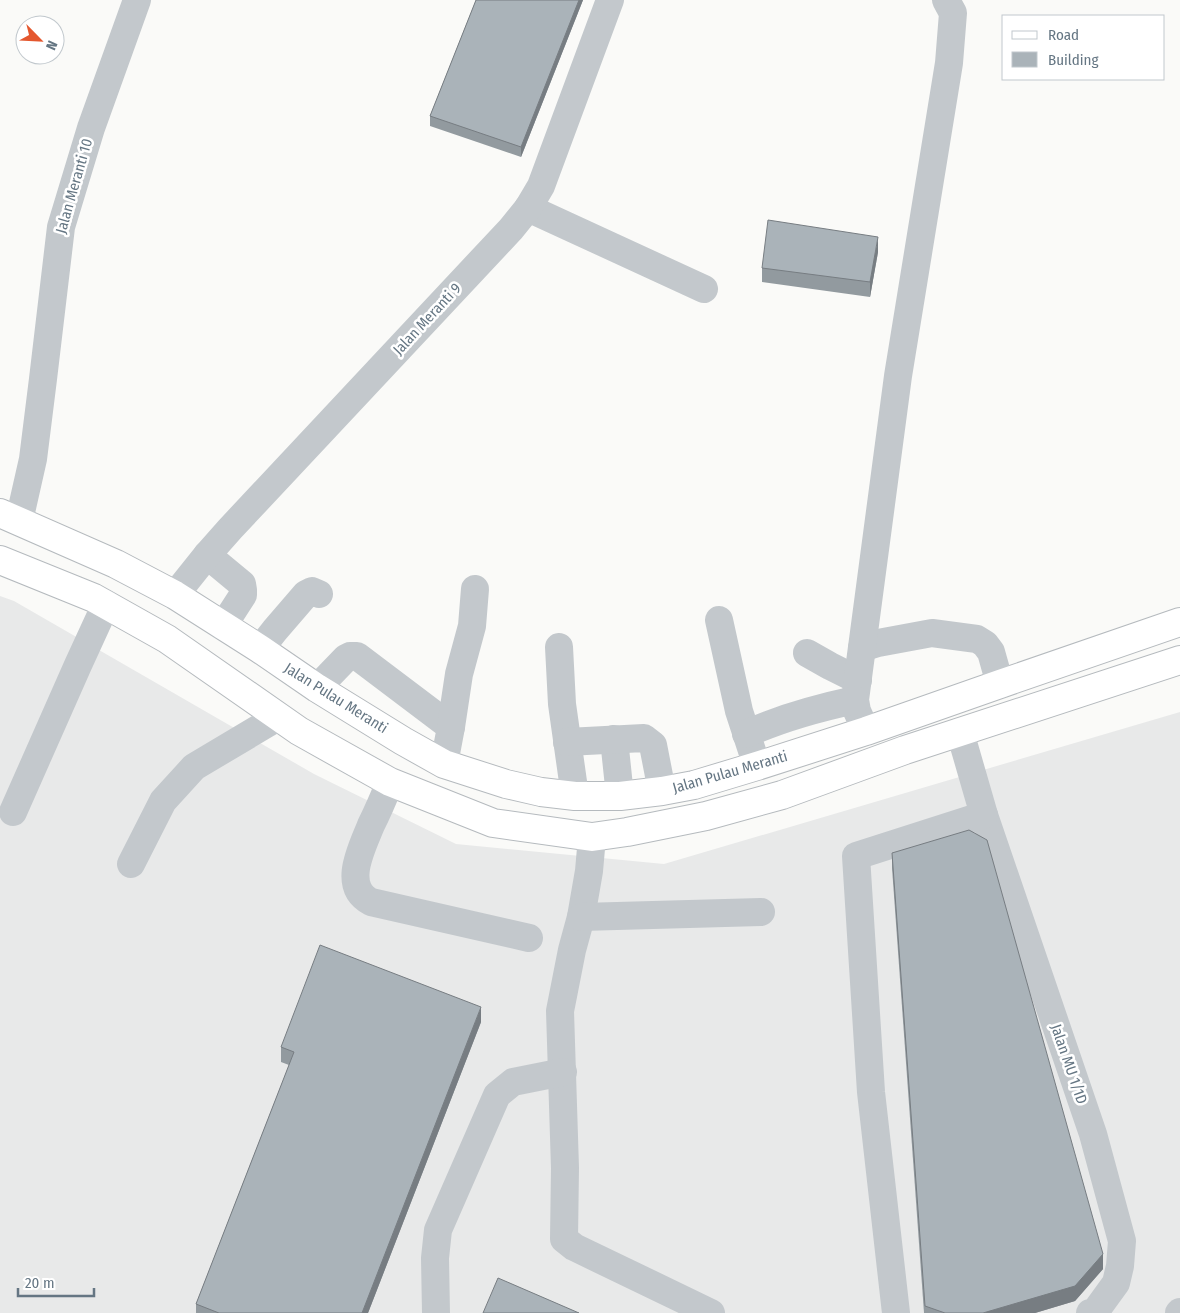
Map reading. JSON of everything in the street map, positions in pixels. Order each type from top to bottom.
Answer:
[{"type":"main road","name":"Jalan Pulau Meranti","points":[[10,517],[116,564],[175,595],[317,688],[444,764],[506,784],[541,792],[575,796],[620,796],[694,785],[866,731],[1180,622]]},
{"type":"main road","points":[[0,560],[106,604],[167,639],[299,731],[390,782],[494,822],[592,837],[706,816],[782,794],[960,732],[1180,660]]},
{"type":"street","name":"Jalan Meranti 10","points":[[10,517],[33,459],[60,227],[91,128],[137,0]]},
{"type":"street","name":"Jalan Meranti 9","points":[[175,595],[236,522],[511,229],[528,208],[541,186],[610,0]]},
{"type":"street","points":[[866,731],[857,711],[856,690],[898,376],[949,63],[953,13],[946,0]]},
{"type":"street","points":[[528,208],[704,289]]},
{"type":"street","points":[[208,555],[242,584],[243,595],[223,626]]},
{"type":"street","points":[[444,764],[459,674],[472,626],[475,589]]},
{"type":"street","points":[[260,649],[306,594],[312,591],[319,594]]},
{"type":"street","points":[[13,812],[106,604]]},
{"type":"street","points":[[719,620],[739,711],[757,766]]},
{"type":"street","points":[[862,648],[878,643],[932,633],[976,639],[985,644],[991,652],[1000,684]]},
{"type":"street","points":[[559,647],[562,704],[575,796]]},
{"type":"street","points":[[807,653],[830,666],[856,690]]},
{"type":"street","points":[[317,688],[346,658],[357,656],[451,727]]},
{"type":"street","points":[[746,734],[816,709],[856,690]]},
{"type":"street","points":[[131,864],[163,800],[194,768],[278,717]]},
{"type":"street","name":"Jalan MU 1/1D","points":[[960,732],[984,815],[1092,1134],[1122,1241],[1120,1266],[1116,1283],[1093,1312]]},
{"type":"street","points":[[567,742],[644,738],[653,745],[662,791]]},
{"type":"street","points":[[614,739],[620,796]]},
{"type":"street","points":[[390,782],[357,857],[355,876],[359,893],[371,902],[529,938]]},
{"type":"street","points":[[896,1313],[871,1092],[856,856],[984,815]]},
{"type":"street","points":[[592,837],[589,871],[581,917],[572,950],[560,1011],[565,1168],[564,1239],[574,1248],[711,1313]]},
{"type":"street","points":[[581,917],[761,912]]},
{"type":"street","points":[[436,1313],[435,1258],[438,1230],[497,1095],[513,1082],[562,1072]]},
{"type":"shaded area","points":[[0,596],[14,601],[314,774],[456,844],[664,864],[1180,712],[1180,1313],[0,1313]]},
{"type":"building","points":[[476,0],[579,0],[521,147],[430,116]]},
{"type":"building","points":[[768,220],[878,237],[870,282],[762,268]]},
{"type":"building","points":[[969,830],[987,840],[1103,1254],[1075,1286],[983,1313],[945,1313],[925,1306],[892,853]]},
{"type":"building","points":[[320,945],[481,1007],[362,1313],[219,1313],[196,1304],[294,1052],[281,1047]]},
{"type":"building","points":[[498,1278],[579,1313],[483,1313]]}]
